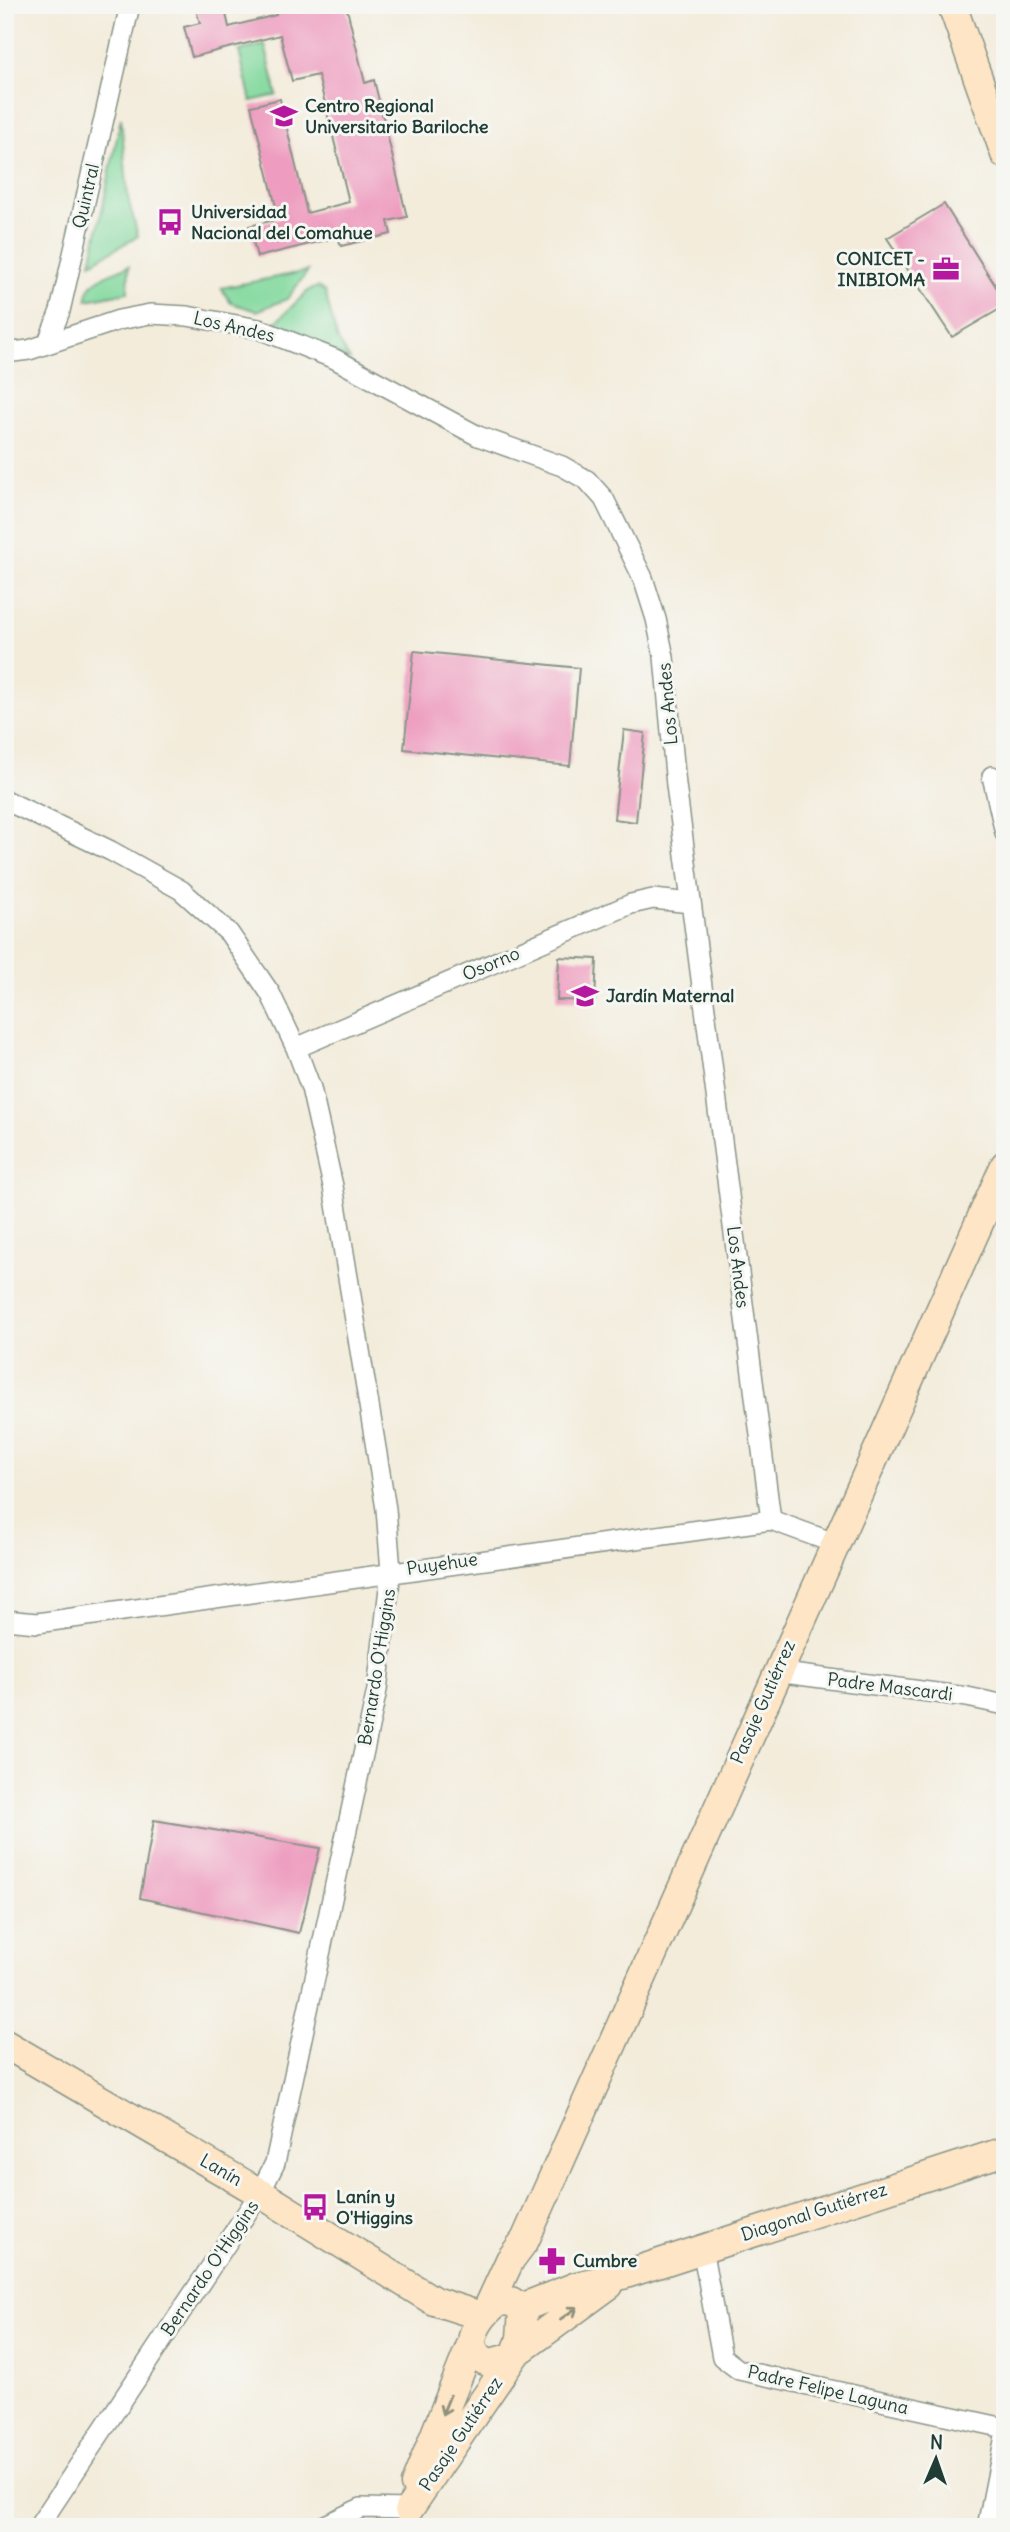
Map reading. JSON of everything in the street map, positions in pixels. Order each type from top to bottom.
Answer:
[{"type":"main road","points":[[952,5],[1005,154]]},
{"type":"main road","name":"Pasaje Gutiérrez","points":[[405,2518],[420,2469],[478,2325],[510,2260],[525,2240],[776,1672],[1005,1165]]},
{"type":"main road","name":"Lanín","points":[[5,2044],[260,2193],[434,2301],[446,2316],[478,2325]]},
{"type":"main road","name":"Diagonal Gutiérrez","points":[[520,2307],[577,2286],[623,2275],[1005,2151]]},
{"type":"main road","name":"Pasaje Gutiérrez","points":[[520,2307],[525,2240]]},
{"type":"main road","name":"Diagonal Gutiérrez","points":[[514,2355],[623,2275]]},
{"type":"main road","points":[[505,2300],[520,2307],[524,2318],[514,2355],[499,2363],[483,2361],[475,2353],[478,2325],[505,2300]]},
{"type":"main road","name":"Pasaje Gutiérrez","points":[[405,2518],[514,2355]]},
{"type":"street","name":"Quintral","points":[[48,342],[60,311],[130,5]]},
{"type":"street","name":"Los Andes","points":[[48,342],[119,320],[150,314],[187,316],[259,330],[335,359],[478,436],[562,466],[587,480],[604,499],[621,529],[656,619],[664,657],[691,903],[771,1520]]},
{"type":"street","points":[[5,354],[29,350],[48,342]]},
{"type":"street","points":[[992,776],[1005,834]]},
{"type":"street","name":"Bernardo O'Higgins","points":[[5,800],[111,851],[181,890],[229,933],[270,993],[311,1088],[333,1186],[386,1510],[391,1571],[377,1690],[275,2163],[260,2193],[38,2527]]},
{"type":"street","name":"Osorno","points":[[296,1048],[631,904],[653,899],[691,903]]},
{"type":"street","name":"Puyehue","points":[[5,1620],[37,1623],[391,1571],[771,1520],[834,1543]]},
{"type":"street","name":"Padre Mascardi","points":[[776,1672],[967,1697],[1005,1705]]},
{"type":"street","name":"Padre Felipe Laguna","points":[[702,2248],[722,2357],[739,2370],[1005,2428]]},
{"type":"street","points":[[987,2527],[1005,2436]]},
{"type":"street","points":[[321,2527],[361,2508],[405,2518]]},
{"type":"green space","points":[[265,45],[277,95],[251,101],[239,51]]},
{"type":"green space","points":[[121,118],[128,198],[138,236],[91,263]]},
{"type":"green space","points":[[129,266],[128,292],[87,300],[95,282]]},
{"type":"green space","points":[[308,271],[287,299],[257,311],[231,303],[221,288]]},
{"type":"green space","points":[[318,287],[325,292],[337,338],[350,360],[282,329],[275,323],[309,290]]},
{"type":"building","points":[[224,5],[229,27],[276,15],[273,5],[346,5],[365,83],[374,80],[407,217],[388,221],[391,234],[341,246],[338,237],[257,257],[249,226],[279,219],[251,106],[280,99],[307,213],[349,202],[318,75],[292,81],[280,35],[192,57],[184,27],[200,23],[196,10]]},
{"type":"building","name":"CONICET - INIBIOMA","points":[[944,204],[1005,301],[1005,306],[952,337],[887,238]]},
{"type":"building","points":[[414,651],[579,668],[570,766],[404,749]]},
{"type":"building","points":[[624,730],[645,733],[636,822],[614,819]]},
{"type":"building","points":[[559,957],[597,959],[595,1001],[557,1000]]},
{"type":"building","points":[[154,1820],[320,1848],[299,1933],[140,1898]]},
{"type":"place","name":"Centro Regional Universitario Bariloche","points":[[284,116]]},
{"type":"place","name":"Universidad Nacional del Comahue","points":[[170,222]]},
{"type":"place","name":"CONICET - INIBIOMA","points":[[946,269]]},
{"type":"place","name":"Jardín Maternal","points":[[585,996]]},
{"type":"place","name":"Lanín y O'Higgins","points":[[315,2207]]},
{"type":"place","name":"Cumbre","points":[[552,2261]]}]
